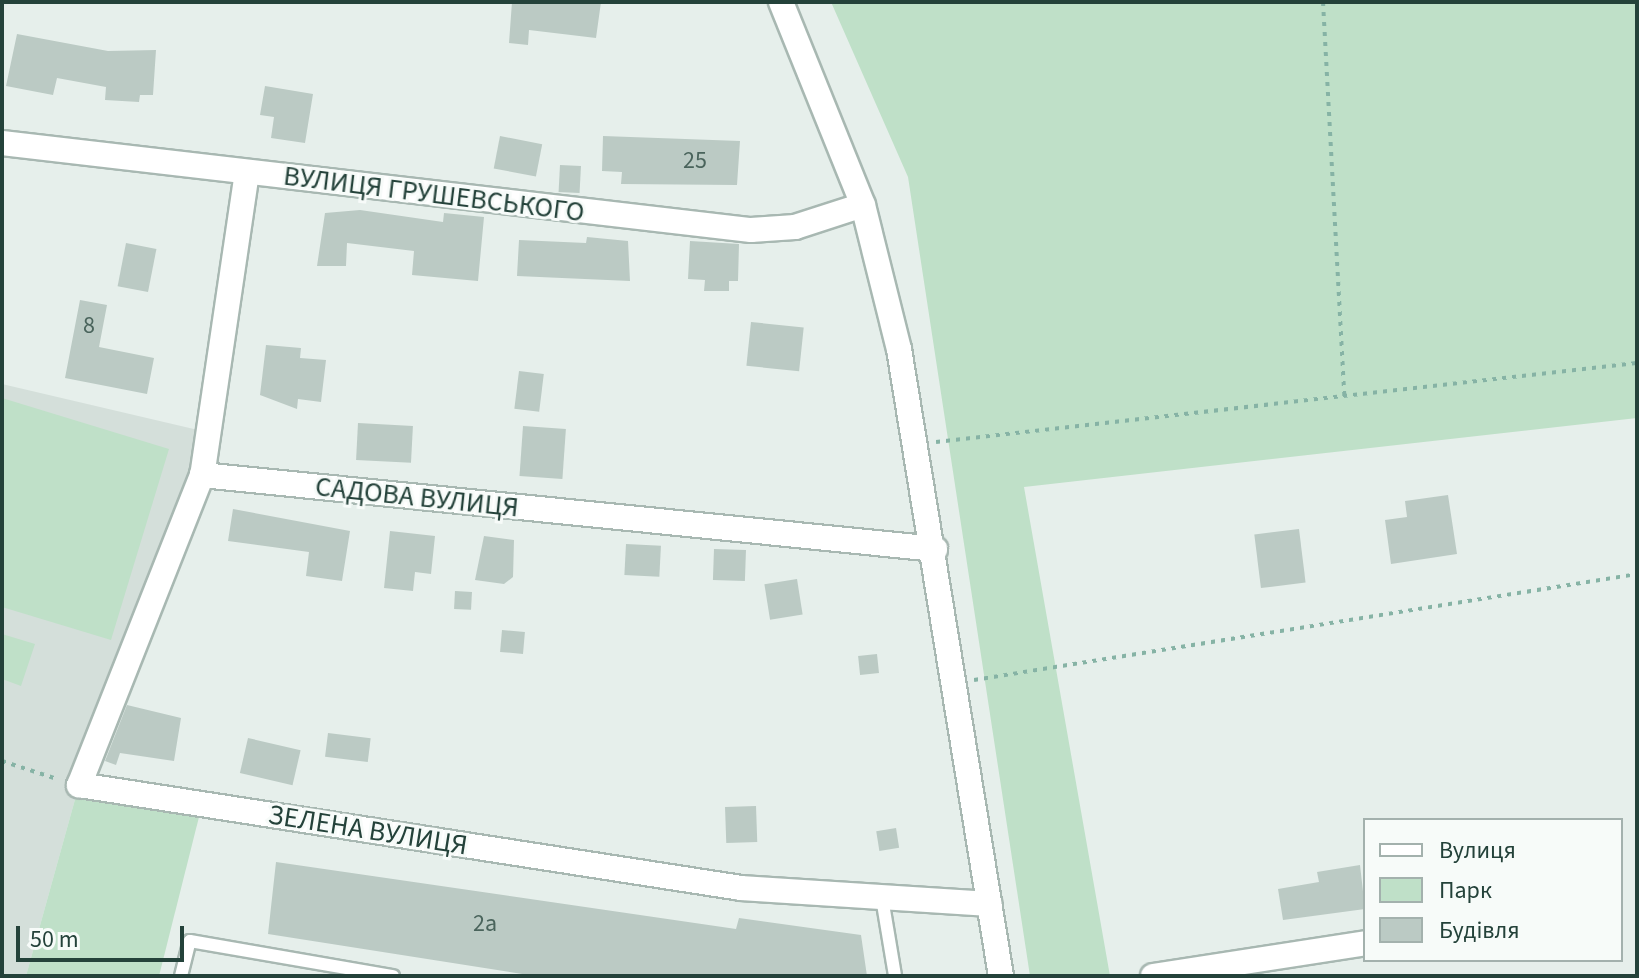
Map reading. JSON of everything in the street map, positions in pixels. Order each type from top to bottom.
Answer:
[{"type":"street","points":[[781,2],[863,205],[919,443],[1001,976]]},
{"type":"street","name":"ВУЛИЦЯ ГРУШЕВСЬКОГО","points":[[2,143],[751,230],[795,227],[863,205]]},
{"type":"street","points":[[79,785],[202,475],[247,172]]},
{"type":"street","name":"САДОВА ВУЛИЦЯ","points":[[202,475],[935,549]]},
{"type":"street","name":"ЗЕЛЕНА ВУЛИЦЯ","points":[[79,785],[741,888],[989,904]]},
{"type":"street","points":[[1153,976],[1363,943]]},
{"type":"lane","points":[[882,898],[895,976]]},
{"type":"lane","points":[[181,976],[190,941],[393,976]]},
{"type":"path","points":[[1323,2],[1344,396]]},
{"type":"path","points":[[919,443],[1637,363]]},
{"type":"path","points":[[956,683],[1637,574]]},
{"type":"path","points":[[2,761],[79,785]]},
{"type":"shaded area","points":[[2,384],[198,430],[202,475],[79,785],[26,976],[2,976]]},
{"type":"green space","points":[[831,2],[1637,2],[1637,418],[1024,487],[1110,976],[1030,976],[908,177]]},
{"type":"green space","points":[[2,398],[169,449],[111,640],[2,607]]},
{"type":"green space","points":[[2,634],[35,644],[21,686],[2,679]]},
{"type":"green space","points":[[79,785],[202,805],[159,976],[26,976]]},
{"type":"building","points":[[512,2],[601,2],[596,38],[529,30],[528,45],[509,43]]},
{"type":"building","points":[[17,34],[108,51],[156,50],[153,95],[140,95],[139,102],[105,100],[106,87],[57,78],[53,95],[6,86]]},
{"type":"building","points":[[265,86],[313,94],[305,143],[271,138],[274,117],[260,115]]},
{"type":"building","points":[[500,136],[542,144],[536,177],[494,168]]},
{"type":"building","points":[[603,136],[740,141],[737,185],[621,184],[622,172],[602,171]]},
{"type":"building","points":[[560,165],[581,166],[580,193],[559,192]]},
{"type":"building","points":[[360,210],[443,222],[444,213],[484,217],[478,281],[412,275],[414,251],[347,243],[346,266],[317,266],[325,213]]},
{"type":"building","points":[[587,237],[628,241],[630,281],[517,276],[519,240],[586,243]]},
{"type":"building","points":[[690,241],[739,244],[738,281],[729,281],[729,291],[704,291],[705,280],[688,279]]},
{"type":"building","points":[[126,243],[156,249],[148,292],[118,286]]},
{"type":"building","points":[[80,300],[107,305],[99,347],[154,358],[147,394],[65,378]]},
{"type":"building","points":[[751,322],[804,328],[799,371],[746,366]]},
{"type":"building","points":[[266,345],[301,348],[300,358],[326,360],[321,402],[298,399],[297,409],[260,395]]},
{"type":"building","points":[[519,371],[544,374],[539,412],[514,409]]},
{"type":"building","points":[[358,423],[413,426],[411,463],[356,460]]},
{"type":"building","points":[[523,426],[566,429],[562,479],[520,476]]},
{"type":"building","points":[[1448,495],[1457,554],[1391,564],[1385,520],[1407,517],[1405,501]]},
{"type":"building","points":[[233,509],[350,531],[342,581],[306,576],[309,552],[228,541]]},
{"type":"building","points":[[1299,529],[1306,583],[1261,588],[1254,534]]},
{"type":"building","points":[[390,531],[435,536],[431,574],[415,572],[413,591],[384,588]]},
{"type":"building","points":[[484,536],[514,540],[513,577],[504,584],[475,580]]},
{"type":"building","points":[[626,544],[661,546],[659,577],[624,575]]},
{"type":"building","points":[[714,549],[746,550],[745,581],[713,580]]},
{"type":"building","points":[[797,579],[803,615],[770,620],[764,584]]},
{"type":"building","points":[[455,591],[472,592],[471,610],[454,609]]},
{"type":"building","points":[[502,630],[525,632],[523,654],[500,652]]},
{"type":"building","points":[[877,654],[879,673],[860,675],[858,656]]},
{"type":"building","points":[[127,705],[181,718],[174,761],[120,753],[116,765],[105,761]]},
{"type":"building","points":[[328,733],[371,738],[368,762],[325,757]]},
{"type":"building","points":[[248,738],[301,750],[293,785],[240,773]]},
{"type":"building","points":[[756,806],[757,842],[726,843],[725,807]]},
{"type":"building","points":[[896,828],[899,848],[879,851],[876,831]]},
{"type":"building","points":[[276,862],[736,929],[739,918],[861,935],[867,976],[535,976],[268,934]]},
{"type":"building","points":[[1360,865],[1363,909],[1283,920],[1278,889],[1319,882],[1317,872]]}]
